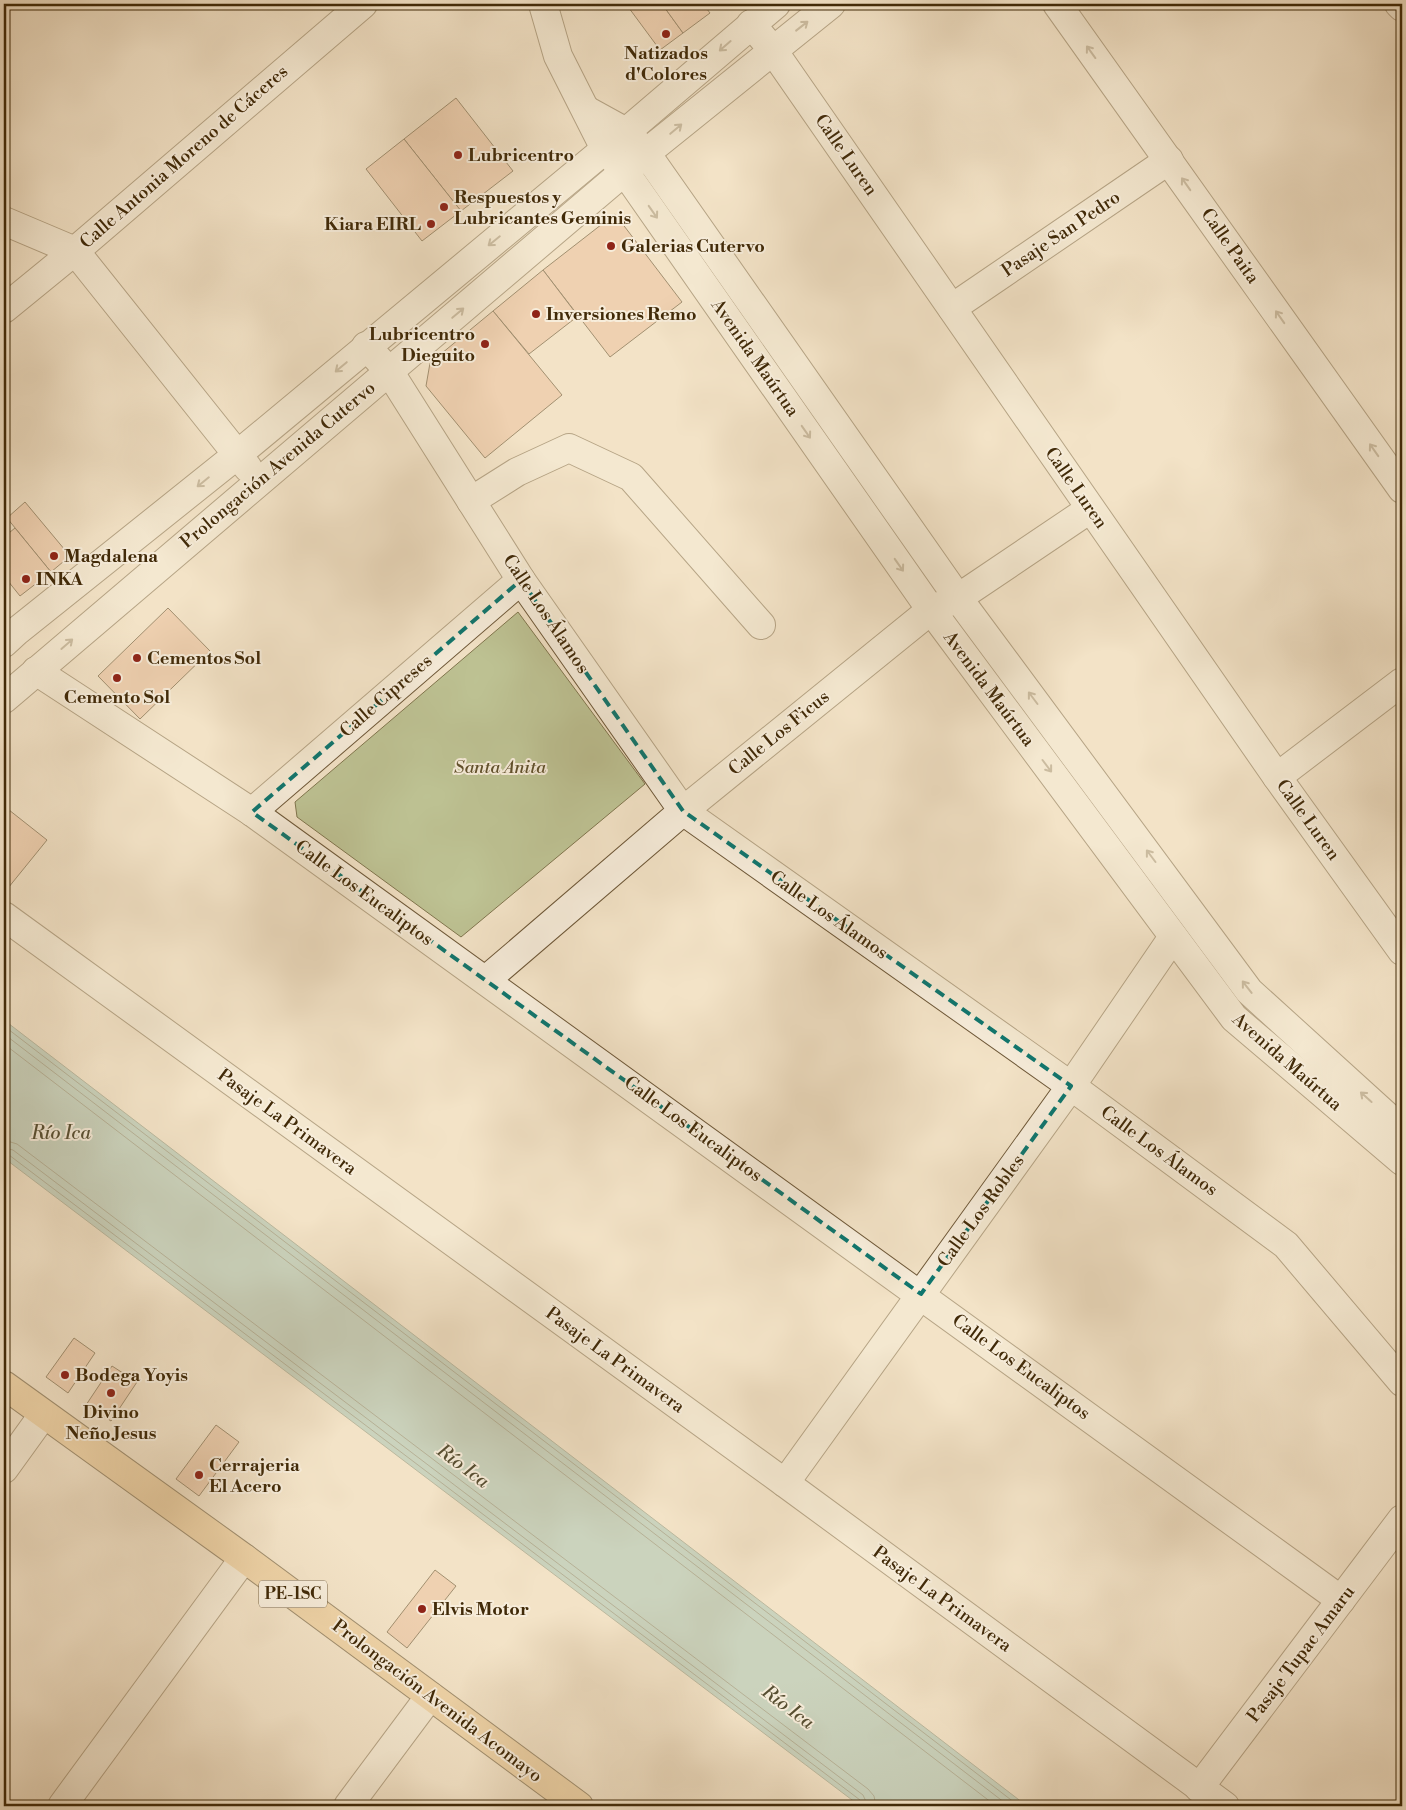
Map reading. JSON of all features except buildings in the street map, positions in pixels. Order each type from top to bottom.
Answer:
[{"type":"main road","name":"Prolongación Avenida Acomayo","points":[[4,1385],[244,1558],[579,1806]]},
{"type":"street","name":"Calle Antonia Moreno de Cáceres","points":[[4,309],[75,251],[363,4]]},
{"type":"street","points":[[543,4],[558,56],[586,110],[615,141]]},
{"type":"street","name":"Prolongación Avenida Cutervo","points":[[4,644],[17,631],[237,455],[615,141],[776,4]]},
{"type":"street","name":"Prolongación Avenida Cutervo","points":[[4,699],[258,481],[646,154],[772,49],[831,4]]},
{"type":"street","name":"Calle Paita","points":[[1057,4],[1402,489]]},
{"type":"street","points":[[1399,4],[1402,8]]},
{"type":"street","name":"Calle Luren","points":[[751,24],[772,49],[1090,510],[1277,777],[1402,951]]},
{"type":"street","name":"Avenida Maúrtua","points":[[615,141],[646,154],[958,598],[1250,992],[1402,1130]]},
{"type":"street","name":"Avenida Maúrtua","points":[[615,141],[625,172],[930,610],[1234,1018],[1402,1161]]},
{"type":"street","name":"Pasaje San Pedro","points":[[952,308],[1169,160]]},
{"type":"street","points":[[4,221],[75,251],[258,481]]},
{"type":"street","name":"Calle Los Álamos","points":[[366,346],[389,371],[521,580],[683,811],[1071,1086],[1286,1245],[1296,1254],[1402,1382]]},
{"type":"street","points":[[471,501],[517,472],[569,448],[631,477],[760,625]]},
{"type":"street","name":"Calle Los Ficus","points":[[486,980],[683,811],[930,610],[958,598],[1090,510]]},
{"type":"street","name":"Calle Cipreses","points":[[252,812],[521,580]]},
{"type":"street","name":"Calle Los Eucaliptos","points":[[36,671],[252,812],[921,1294],[1341,1600]]},
{"type":"street","points":[[1277,777],[1402,682]]},
{"type":"street","name":"Pasaje La Primavera","points":[[4,916],[785,1483],[1225,1806]]},
{"type":"street","name":"Calle Los Robles","points":[[785,1483],[1071,1086],[1173,937]]},
{"type":"street","points":[[4,1469],[43,1414]]},
{"type":"street","name":"Pasaje Tupac Amaru","points":[[1199,1788],[1402,1519]]},
{"type":"street","points":[[62,1806],[244,1558]]},
{"type":"street","points":[[348,1806],[430,1696]]},
{"type":"highlighted area","points":[[521,580],[683,811],[1071,1086],[921,1294],[252,812]]},
{"type":"green space","name":"Santa Anita","points":[[518,612],[645,784],[461,937],[297,817],[295,802]]},
{"type":"water","name":"Río Ica","points":[[4,1020],[1027,1806],[860,1806],[4,1158]]},
{"type":"place","name":"Natizados d'Colores","points":[[666,34]]},
{"type":"place","name":"Lubricentro","points":[[458,155]]},
{"type":"place","name":"Respuestos y Lubricantes Geminis","points":[[444,207]]},
{"type":"place","name":"Kiara EIRL","points":[[431,224]]},
{"type":"place","name":"Galerias Cutervo","points":[[611,246]]},
{"type":"place","name":"Inversiones Remo","points":[[536,314]]},
{"type":"place","name":"Lubricentro Dieguito","points":[[485,344]]},
{"type":"place","name":"Magdalena","points":[[54,556]]},
{"type":"place","name":"INKA","points":[[26,579]]},
{"type":"place","name":"Cementos Sol","points":[[137,658]]},
{"type":"place","name":"Cemento Sol","points":[[117,678]]},
{"type":"place","name":"Bodega Yoyis","points":[[65,1375]]},
{"type":"place","name":"Divino Neño Jesus","points":[[111,1393]]},
{"type":"place","name":"Cerrajeria El Acero","points":[[199,1475]]},
{"type":"place","name":"Elvis Motor","points":[[422,1609]]}]
